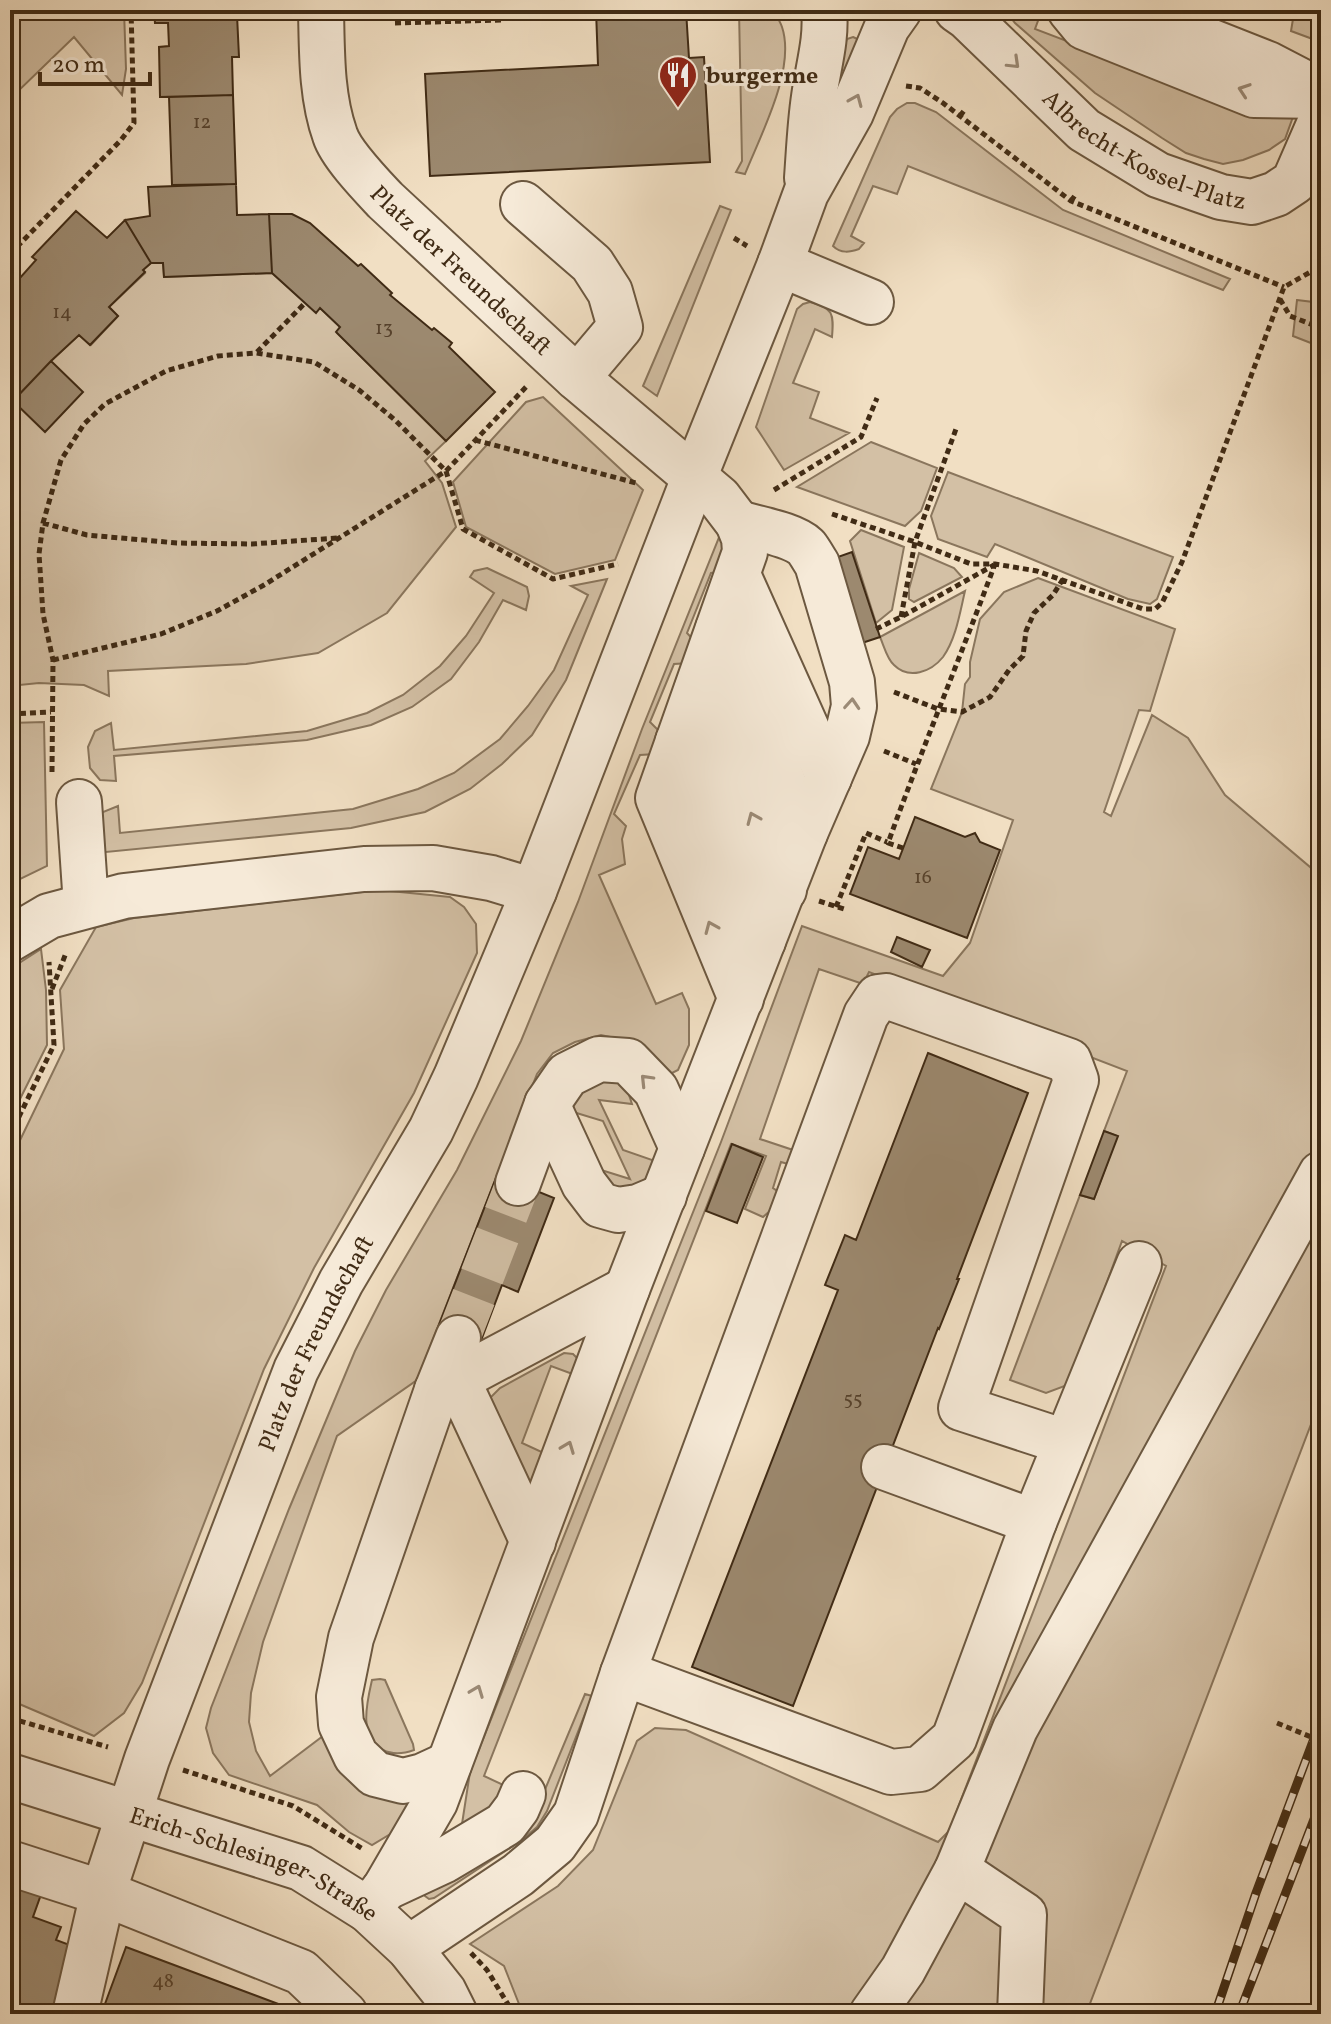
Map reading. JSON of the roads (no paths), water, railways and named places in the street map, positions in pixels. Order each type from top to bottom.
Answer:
[{"type":"street","name":"Platz der Freundschaft","points":[[321,10],[327,101],[335,138],[362,176],[577,378],[694,478]]},
{"type":"street","name":"Platz der Freundschaft","points":[[806,193],[814,97],[824,50],[824,10]]},
{"type":"street","name":"Platz der Freundschaft","points":[[75,2014],[103,1893],[147,1759],[296,1370],[341,1282],[431,1130],[456,1077],[534,891],[806,193],[851,113],[887,27],[899,10]]},
{"type":"street","name":"Albrecht-Kossel-Platz","points":[[957,10],[1084,130],[1158,175],[1221,197],[1252,202],[1276,194],[1294,182],[1321,120]]},
{"type":"street","points":[[1070,10],[1084,27],[1254,95],[1321,92]]},
{"type":"street","points":[[1131,10],[1268,64],[1321,92]]},
{"type":"street","points":[[1193,10],[1278,44],[1321,92]]},
{"type":"street","points":[[523,204],[592,264],[610,292],[620,327],[577,378]]},
{"type":"street","points":[[780,264],[871,302]]},
{"type":"street","points":[[694,478],[719,498],[738,523],[745,552],[658,798],[741,999]]},
{"type":"street","points":[[376,1899],[442,1783],[627,1289],[805,833],[847,736],[854,706],[852,682],[817,564],[808,549],[800,543],[738,523]]},
{"type":"street","points":[[738,575],[829,778]]},
{"type":"street","points":[[718,629],[805,833]]},
{"type":"street","points":[[697,689],[784,890]]},
{"type":"street","points":[[678,741],[763,941]]},
{"type":"street","points":[[79,802],[86,905]]},
{"type":"street","points":[[10,939],[49,916],[124,896],[364,869],[433,868],[491,878],[534,891]]},
{"type":"street","points":[[409,1948],[518,1875],[555,1844],[576,1814],[623,1673],[866,1015],[878,997],[886,996],[1069,1061],[1076,1080],[961,1408],[1065,1442]]},
{"type":"street","points":[[518,1183],[547,1104],[567,1075],[599,1059],[628,1061],[656,1090],[682,1148]]},
{"type":"street","points":[[547,1104],[584,1184],[600,1205],[618,1210],[638,1207],[664,1196]]},
{"type":"street","points":[[872,2014],[903,1970],[957,1870],[1015,1729],[1321,1174]]},
{"type":"street","points":[[623,1673],[891,1772],[920,1769],[954,1739],[1065,1442],[1139,1264]]},
{"type":"street","points":[[442,1783],[423,1776],[403,1781],[375,1774],[356,1756],[341,1724],[339,1697],[351,1638],[451,1369],[627,1289]]},
{"type":"street","points":[[451,1369],[533,1542]]},
{"type":"street","points":[[884,1467],[1034,1522]]},
{"type":"street","name":"Erich-Schlesinger-Straße","points":[[10,1776],[301,1868],[376,1899],[444,1992],[455,2014]]},
{"type":"street","points":[[376,1899],[505,1824],[523,1794]]},
{"type":"street","points":[[10,1863],[103,1893],[301,1972],[345,2014]]},
{"type":"street","points":[[957,1870],[1024,1915],[1020,2014]]},
{"type":"tunnel","points":[[458,1338],[518,1183]]},
{"type":"railway","points":[[1215,2014],[1256,1893],[1321,1720]]},
{"type":"railway","points":[[1239,2014],[1321,1801]]},
{"type":"place","name":"burgerme","points":[[678,109]]}]
